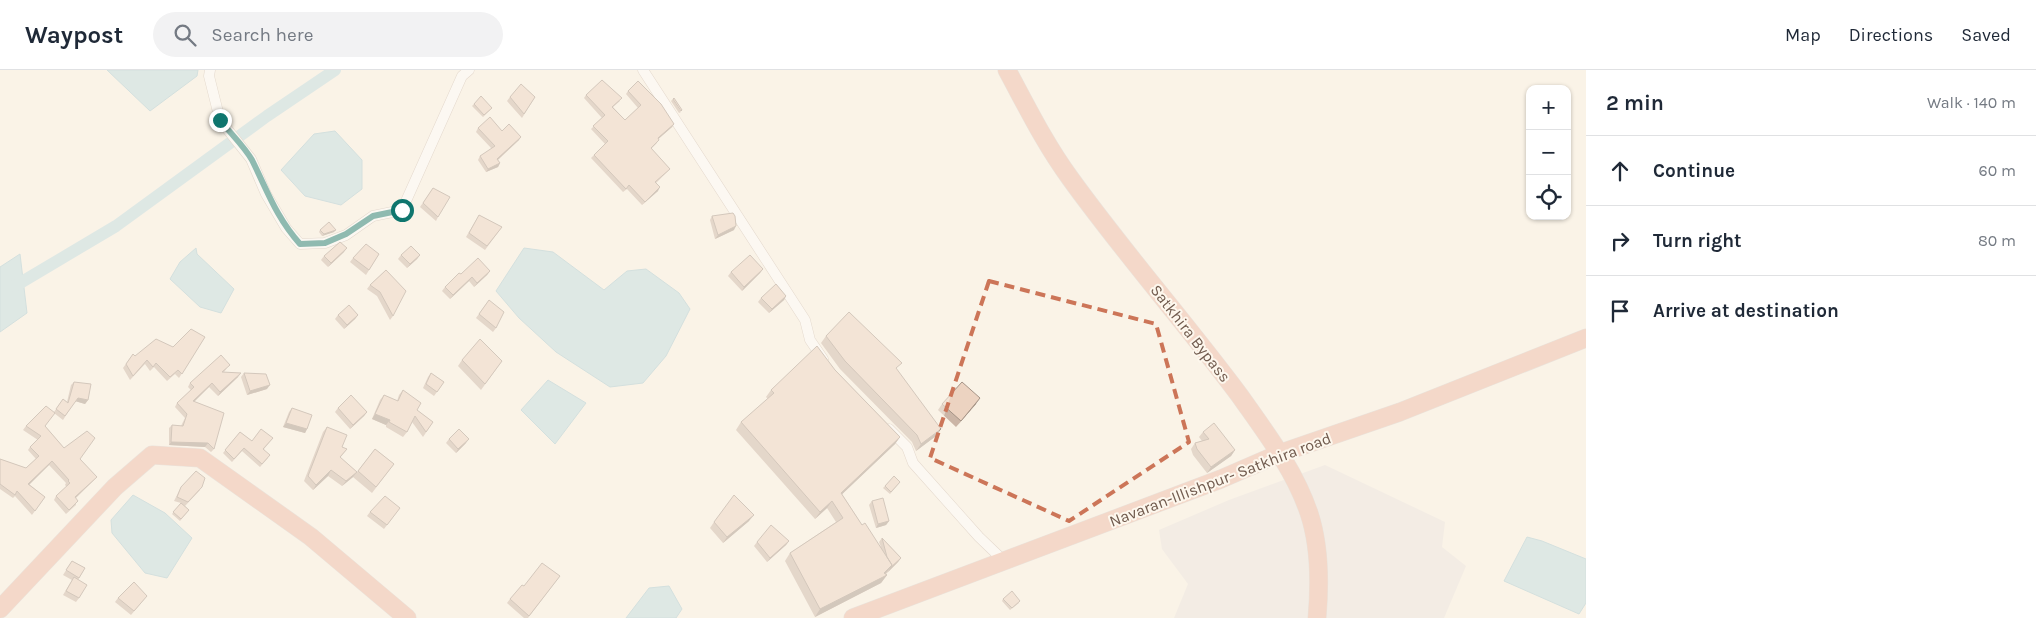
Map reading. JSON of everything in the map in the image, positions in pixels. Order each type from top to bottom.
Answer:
[{"type":"highway","name":"Satkhira Bypass","points":[[1008,70],[1042,136],[1069,177],[1219,368],[1281,453],[1309,513],[1317,556],[1319,594],[1316,618]]},
{"type":"highway","name":"Navaran-Illishpur- Satkhira road","points":[[852,618],[1221,479],[1281,453],[1400,412],[1586,338]]},
{"type":"highway","points":[[0,609],[115,487],[152,456],[200,458],[311,537],[406,618]]},
{"type":"street","points":[[210,70],[209,76],[220,120],[251,158],[266,194],[286,228],[300,244],[325,243],[346,234],[373,216],[402,210],[462,76],[469,70]]},
{"type":"street","points":[[643,70],[805,320],[810,340],[830,367]]},
{"type":"street","points":[[880,420],[907,447],[913,462],[979,537],[1004,561]]},
{"type":"highlighted area","points":[[989,281],[1156,324],[1189,442],[1069,521],[930,458]]},
{"type":"shaded area","points":[[1325,465],[1445,522],[1442,547],[1466,566],[1444,618],[1174,618],[1188,584],[1162,549],[1159,530],[1229,500]]},
{"type":"water","points":[[107,70],[198,70],[197,76],[150,111]]},
{"type":"water","points":[[335,131],[362,160],[362,189],[341,205],[305,196],[281,170],[314,134]]},
{"type":"water","points":[[196,248],[197,254],[234,289],[221,313],[200,307],[170,279],[180,262]]},
{"type":"water","points":[[524,248],[553,252],[604,290],[627,271],[646,269],[679,293],[690,309],[666,356],[643,383],[610,387],[556,352],[519,318],[496,291]]},
{"type":"water","points":[[20,254],[27,313],[0,332],[0,267]]},
{"type":"water","points":[[548,380],[586,403],[555,444],[521,410]]},
{"type":"water","points":[[133,495],[165,513],[192,538],[167,578],[145,573],[112,533],[111,520]]},
{"type":"water","points":[[1527,537],[1586,559],[1586,603],[1579,614],[1504,581]]},
{"type":"water","points":[[669,586],[682,609],[676,618],[626,618],[649,588]]},
{"type":"building","points":[[602,80],[622,98],[612,107],[625,120],[641,105],[628,91],[638,81],[661,104],[674,124],[658,138],[659,140],[651,148],[670,169],[655,182],[660,187],[645,202],[629,185],[626,189],[594,155],[608,141],[593,126],[605,115],[586,95]]},
{"type":"building","points":[[521,84],[535,97],[524,114],[510,97]]},
{"type":"building","points":[[481,96],[492,108],[484,115],[474,104]]},
{"type":"building","points":[[673,99],[682,110],[681,111]]},
{"type":"building","points":[[490,117],[502,131],[509,124],[521,137],[497,159],[500,163],[488,169],[480,156],[495,146],[478,128]]},
{"type":"building","points":[[433,188],[450,197],[438,217],[423,203]]},
{"type":"building","points":[[733,213],[736,226],[718,235],[712,216]]},
{"type":"building","points":[[479,215],[502,227],[487,246],[469,233]]},
{"type":"building","points":[[329,222],[336,230],[324,234],[320,230]]},
{"type":"building","points":[[340,242],[347,248],[331,263],[324,256]]},
{"type":"building","points":[[366,244],[379,254],[369,270],[353,258]]},
{"type":"building","points":[[411,246],[420,255],[410,264],[401,255]]},
{"type":"building","points":[[750,255],[763,269],[744,287],[731,272]]},
{"type":"building","points":[[478,258],[490,271],[477,283],[472,277],[453,295],[445,287]]},
{"type":"building","points":[[386,270],[406,291],[393,316],[380,292],[370,285]]},
{"type":"building","points":[[776,284],[786,296],[772,309],[761,298]]},
{"type":"building","points":[[489,300],[504,312],[496,328],[479,314]]},
{"type":"building","points":[[349,305],[358,315],[347,325],[338,315]]},
{"type":"building","points":[[849,312],[902,363],[896,368],[941,429],[921,444],[917,435],[845,361],[826,336]]},
{"type":"building","points":[[191,329],[205,337],[182,374],[178,370],[170,377],[156,363],[153,367],[147,360],[133,376],[126,364],[133,354],[135,356],[156,339],[173,347]]},
{"type":"building","points":[[480,339],[502,361],[485,384],[462,360]]},
{"type":"building","points":[[817,346],[835,370],[900,437],[841,493],[862,525],[865,523],[892,565],[884,573],[887,575],[820,609],[790,553],[843,518],[832,501],[820,512],[741,422],[774,393],[771,390]]},
{"type":"building","points":[[221,355],[230,365],[222,372],[241,373],[220,392],[212,383],[193,401],[224,413],[214,449],[208,443],[171,442],[172,425],[183,426],[187,414],[177,403],[194,387],[190,383]]},
{"type":"building","points":[[244,373],[266,374],[270,385],[250,391]]},
{"type":"building","points":[[431,373],[444,382],[437,392],[426,384]]},
{"type":"building","points":[[74,382],[91,384],[88,400],[78,398],[65,416],[56,409],[63,399],[68,403]]},
{"type":"building","points":[[962,382],[980,398],[961,421],[942,404]]},
{"type":"building","points":[[403,390],[421,403],[417,410],[433,422],[426,432],[415,416],[407,432],[389,422],[390,420],[375,414],[384,395],[398,401]]},
{"type":"building","points":[[351,395],[367,412],[353,425],[338,408]]},
{"type":"building","points":[[46,406],[55,413],[45,426],[64,448],[87,431],[95,438],[80,459],[97,477],[75,497],[78,501],[69,510],[56,496],[70,483],[69,480],[52,461],[28,484],[45,497],[35,511],[17,491],[15,495],[0,484],[0,459],[26,468],[39,456],[30,447],[41,436],[26,426]]},
{"type":"building","points":[[292,408],[312,415],[307,429],[286,423]]},
{"type":"building","points":[[1214,423],[1235,450],[1211,467],[1197,449],[1195,443],[1209,439],[1203,432]]},
{"type":"building","points":[[327,427],[347,435],[342,447],[347,449],[340,457],[357,472],[346,481],[331,470],[316,485],[308,476]]},
{"type":"building","points":[[261,429],[273,438],[263,449],[270,455],[262,464],[244,448],[234,459],[225,450],[240,432],[252,441]]},
{"type":"building","points":[[459,429],[469,439],[458,449],[449,439]]},
{"type":"building","points":[[375,449],[394,464],[376,487],[358,471]]},
{"type":"building","points":[[196,471],[205,478],[202,487],[188,502],[177,497],[181,487]]},
{"type":"building","points":[[894,476],[900,482],[891,492],[885,486]]},
{"type":"building","points":[[734,495],[754,515],[727,537],[714,522]]},
{"type":"building","points":[[385,496],[400,508],[387,525],[370,512]]},
{"type":"building","points":[[883,498],[889,521],[878,524],[872,501]]},
{"type":"building","points":[[181,503],[189,510],[181,519],[173,512]]},
{"type":"building","points":[[771,525],[789,541],[770,558],[757,542]]},
{"type":"building","points":[[882,538],[901,558],[890,568],[892,565],[887,557]]},
{"type":"building","points":[[72,561],[85,568],[79,578],[66,570]]},
{"type":"building","points":[[542,563],[560,576],[529,616],[510,599],[522,585],[524,586]]},
{"type":"building","points":[[74,577],[87,585],[79,598],[66,591]]},
{"type":"building","points":[[134,582],[147,596],[134,611],[118,598]]},
{"type":"building","points":[[1012,591],[1020,601],[1012,608],[1003,599]]},
{"type":"waterway","points":[[15,286],[116,226],[267,116],[335,70]]},
{"type":"route","points":[[220,120],[251,158],[266,194],[286,228],[300,244],[325,243],[346,234],[373,216],[402,210]]}]
